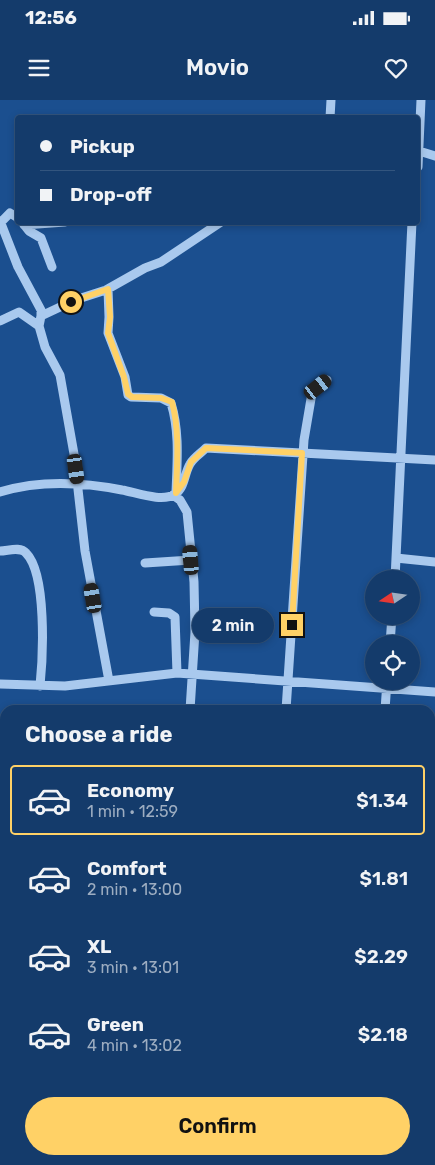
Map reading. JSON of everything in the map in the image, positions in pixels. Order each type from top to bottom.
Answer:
[{"type":"street","points":[[330,115],[331,100]]},
{"type":"street","points":[[420,126],[421,100]]},
{"type":"street","points":[[420,152],[435,156]]},
{"type":"street","points":[[15,216],[10,213],[1,222],[18,267],[41,310],[40,321],[45,347],[60,375],[79,485],[85,551],[109,681]]},
{"type":"street","points":[[24,225],[41,238],[52,267]]},
{"type":"street","points":[[40,321],[75,300],[108,289],[145,268],[160,262],[216,225]]},
{"type":"street","points":[[395,570],[412,225]]},
{"type":"street","points":[[108,289],[110,317],[108,333],[128,394],[132,397],[161,398],[172,402],[175,416],[177,440],[175,494],[186,512],[195,612],[190,705]]},
{"type":"street","points":[[0,321],[19,312],[40,321]]},
{"type":"street","points":[[286,705],[302,453],[312,393],[327,380]]},
{"type":"street","points":[[0,492],[34,484],[101,486],[158,497],[175,494],[184,482],[191,462],[206,448],[435,460]]},
{"type":"street","points":[[0,551],[22,550],[27,553],[34,569],[42,598],[43,659],[40,686]]},
{"type":"street","points":[[396,558],[435,562]]},
{"type":"street","points":[[145,563],[191,560]]},
{"type":"street","points":[[154,612],[168,613],[175,617],[177,673]]},
{"type":"street","points":[[0,684],[65,686],[177,673],[365,684]]},
{"type":"street","points":[[385,705],[387,690]]},
{"type":"street","points":[[420,690],[435,692]]},
{"type":"route","points":[[71,302],[108,289],[110,317],[108,333],[128,394],[132,397],[161,398],[172,402],[177,440],[176,493],[184,482],[189,464],[206,448],[302,453],[300,516],[292,625]]}]
